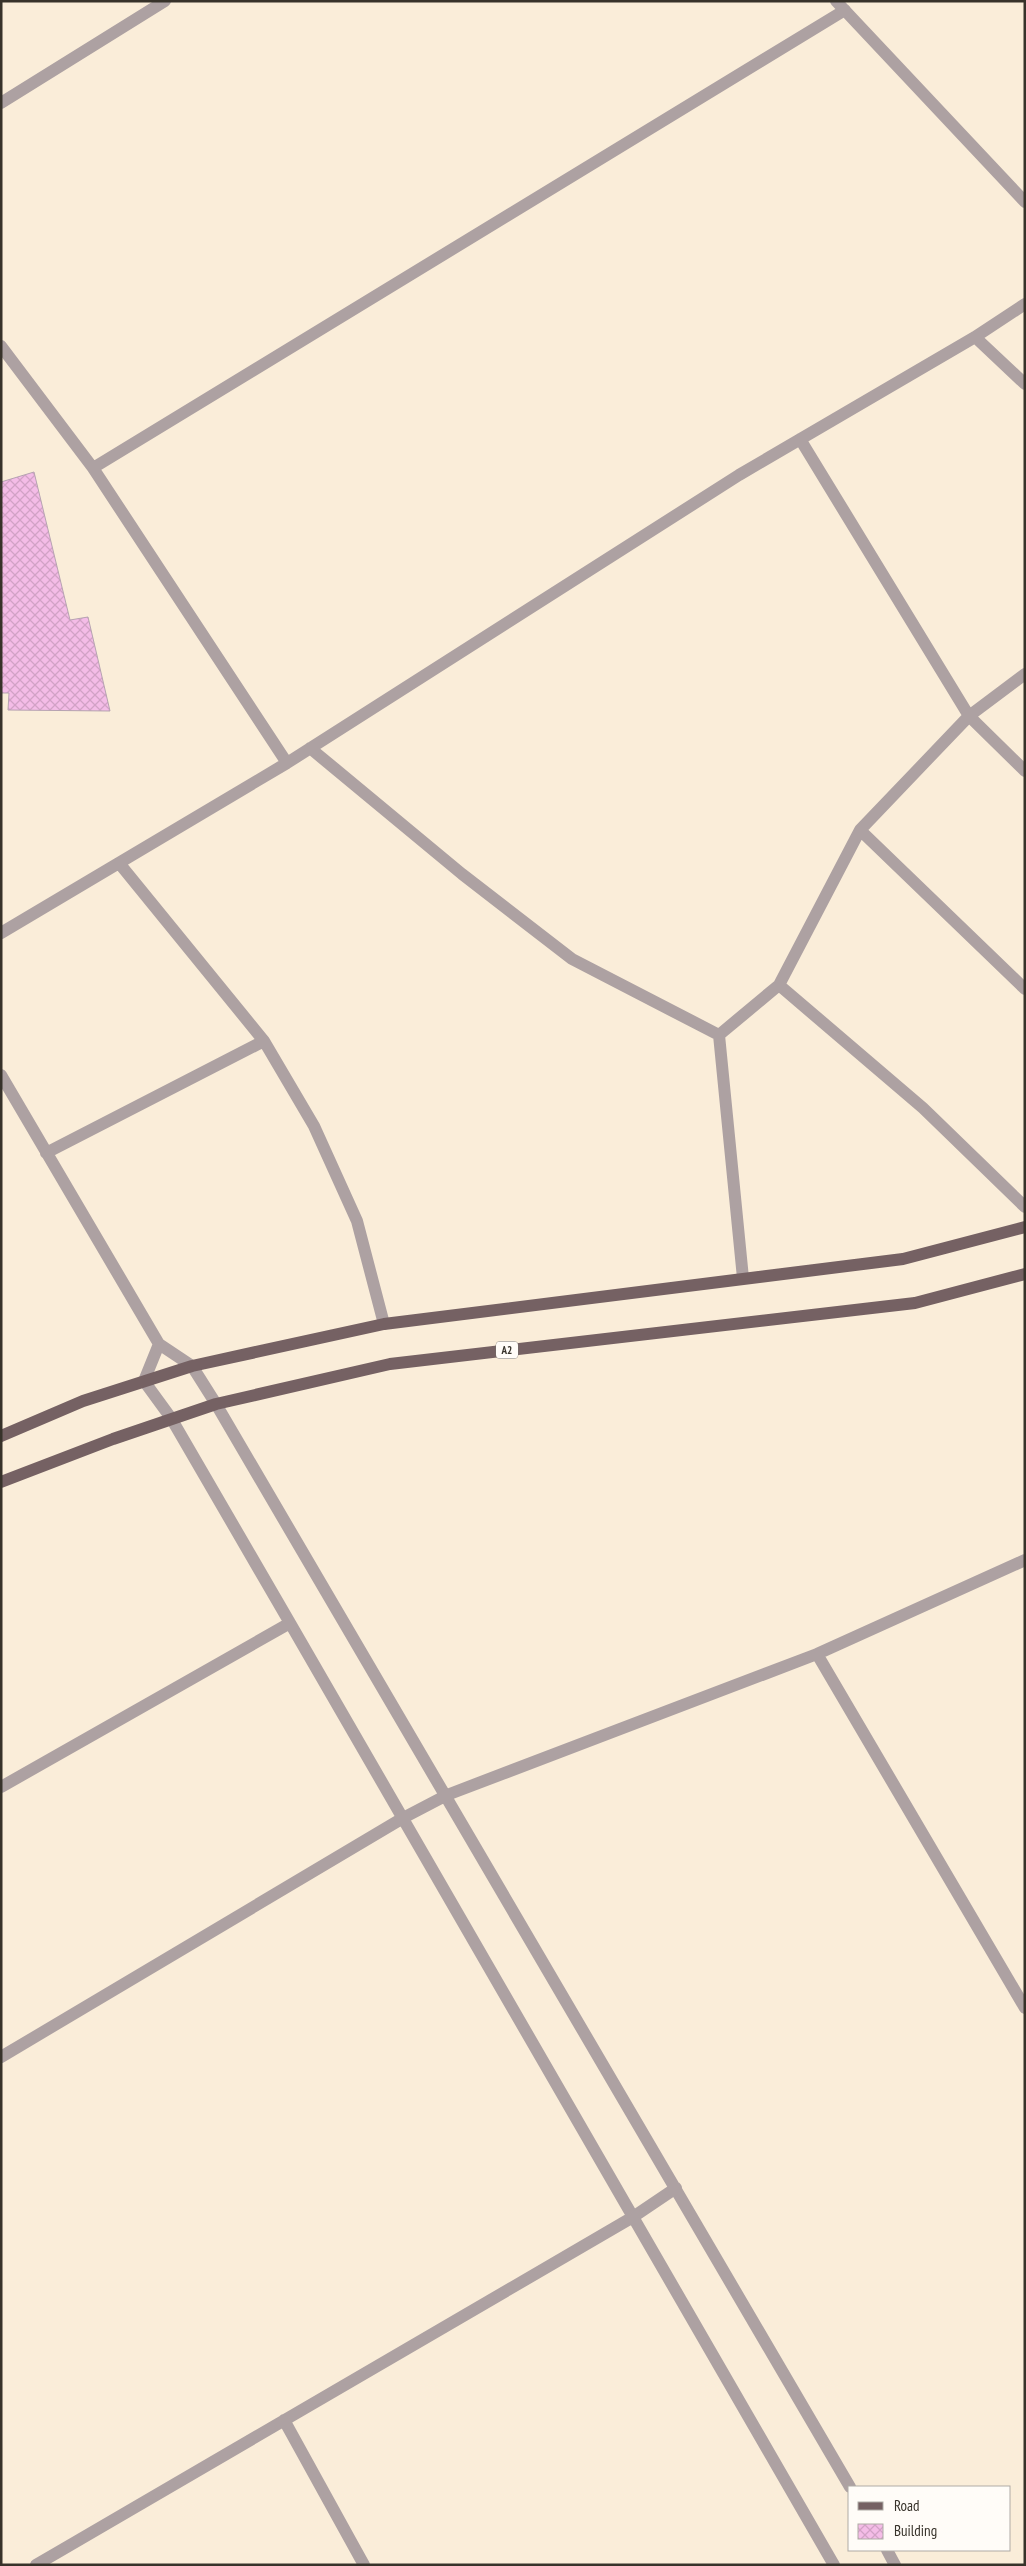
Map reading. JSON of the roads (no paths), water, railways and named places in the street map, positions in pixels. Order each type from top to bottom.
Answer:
[{"type":"main road","points":[[1,1436],[83,1401],[192,1366],[384,1324],[903,1258],[1025,1227]]},
{"type":"main road","name":"A2","points":[[1,1482],[171,1418],[216,1404],[390,1364],[915,1303],[1025,1274]]},
{"type":"street","points":[[1,103],[165,1]]},
{"type":"street","points":[[93,468],[840,6],[1025,202]]},
{"type":"street","points":[[1,933],[286,763],[739,475],[975,337],[1025,304]]},
{"type":"street","points":[[975,337],[1025,384]]},
{"type":"street","points":[[1,346],[93,468],[286,763]]},
{"type":"street","points":[[800,439],[969,716],[1025,771]]},
{"type":"street","points":[[719,1035],[779,985],[860,830],[969,716],[1025,674]]},
{"type":"street","points":[[310,748],[462,874],[572,959],[719,1035]]},
{"type":"street","points":[[860,830],[1025,989]]},
{"type":"street","points":[[119,863],[264,1041],[314,1126],[357,1221],[384,1324]]},
{"type":"street","points":[[779,985],[923,1108],[1025,1207]]},
{"type":"street","points":[[719,1035],[743,1278]]},
{"type":"street","points":[[46,1152],[264,1041]]},
{"type":"street","points":[[1,1075],[159,1344],[192,1366],[216,1404],[447,1795],[849,2486]]},
{"type":"street","points":[[159,1344],[144,1381],[171,1418],[834,2565]]},
{"type":"street","points":[[1,2057],[403,1818],[447,1795],[817,1654],[1025,1560]]},
{"type":"street","points":[[1,1787],[290,1623]]},
{"type":"street","points":[[817,1654],[1025,2008]]},
{"type":"street","points":[[36,2565],[633,2217],[676,2188]]},
{"type":"street","points":[[284,2420],[364,2565]]},
{"type":"street","points":[[887,2551],[895,2565]]}]
